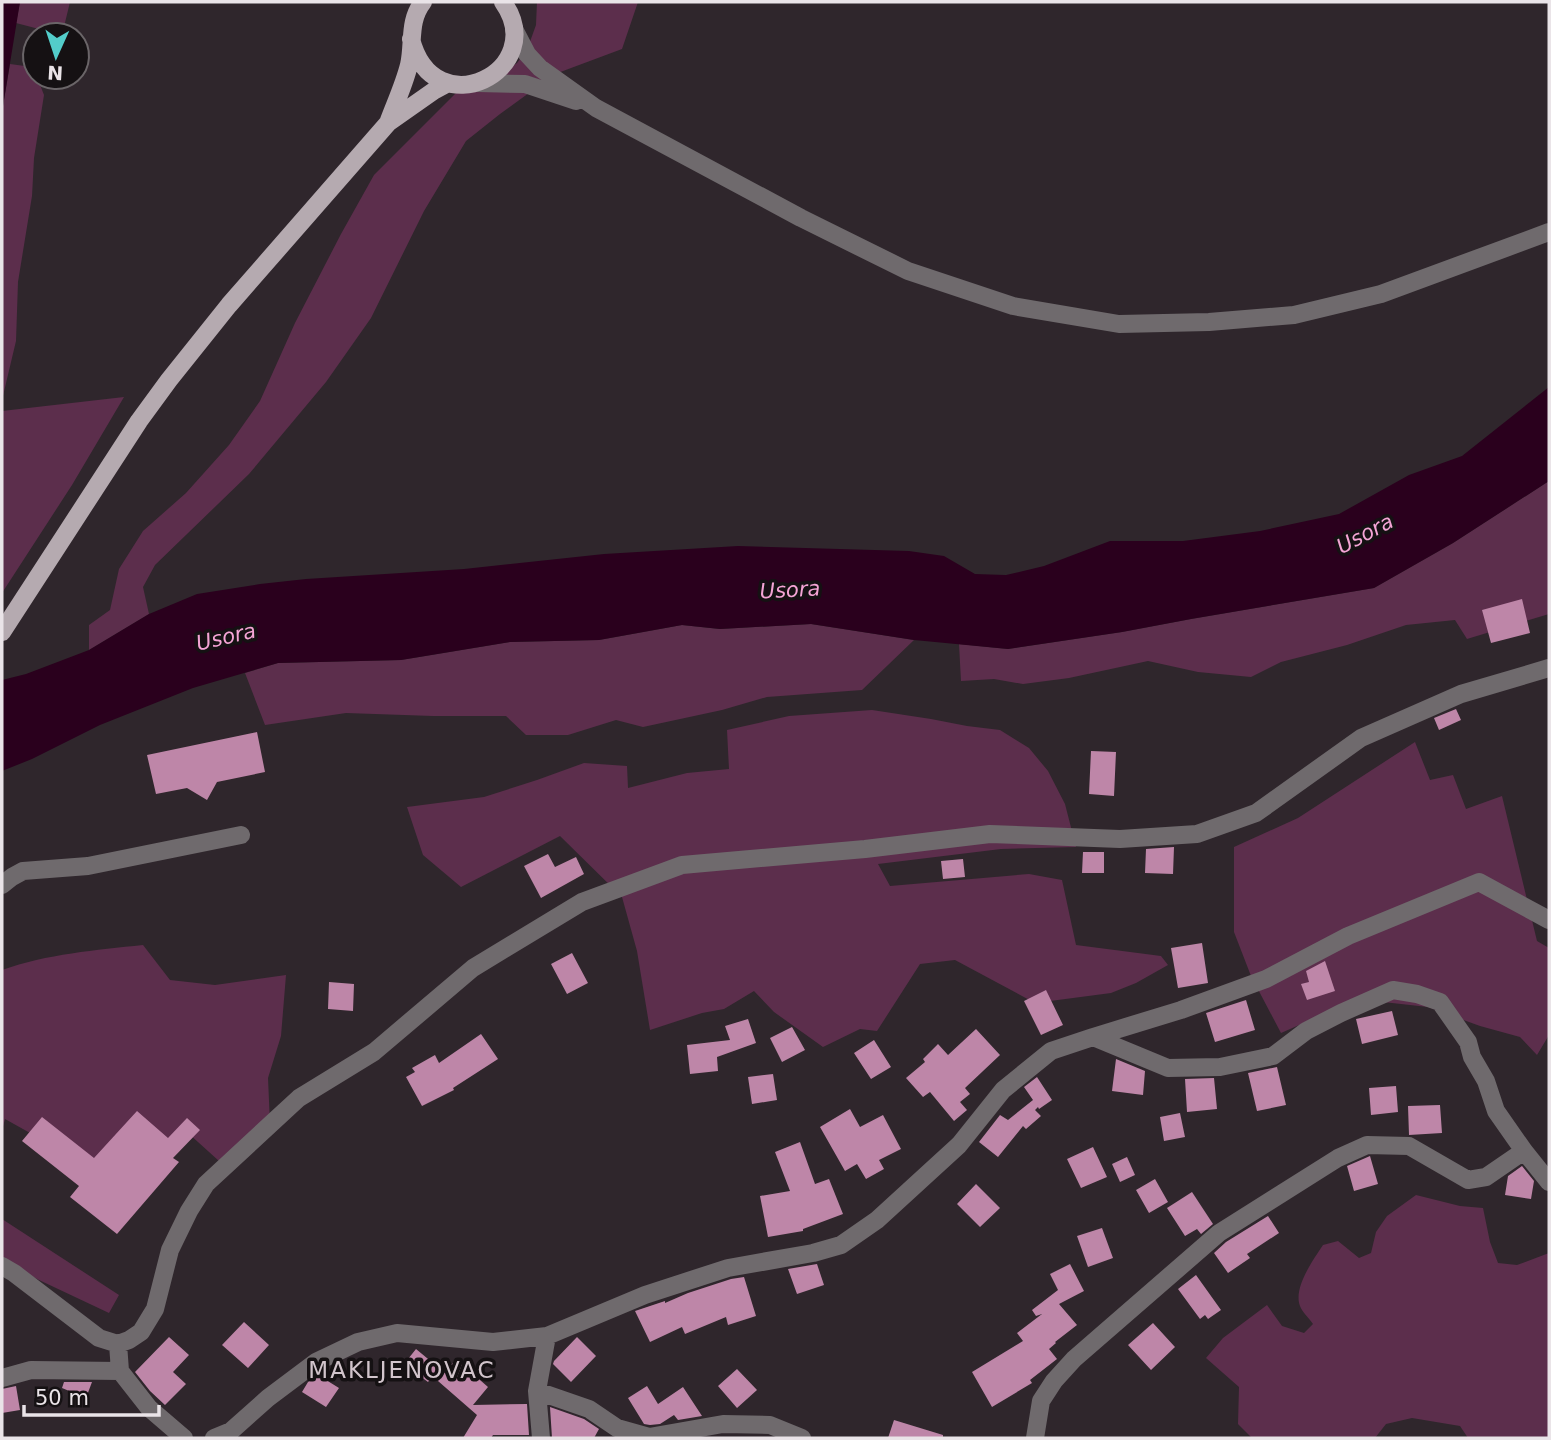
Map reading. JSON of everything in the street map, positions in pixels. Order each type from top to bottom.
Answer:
[{"type":"main road","points":[[388,123],[409,65],[412,23],[423,2]]},
{"type":"main road","points":[[411,39],[415,54],[428,72],[448,83],[478,83],[494,75],[506,62],[513,46],[512,12]]},
{"type":"main road","points":[[2,632],[139,421],[229,305],[388,123],[448,83]]},
{"type":"street","points":[[512,12],[527,54],[540,68],[596,108],[801,218],[908,271],[1013,306],[1119,324],[1209,322],[1294,315],[1381,293],[1549,232]]},
{"type":"street","points":[[478,83],[525,84],[596,108]]},
{"type":"street","points":[[2,1266],[99,1338],[118,1344],[129,1340],[141,1332],[155,1309],[170,1250],[188,1211],[206,1184],[299,1098],[374,1052],[473,968],[582,902],[682,864],[865,849],[990,834],[1120,839],[1197,834],[1256,813],[1361,738],[1461,694],[1549,668]]},
{"type":"street","points":[[2,885],[23,871],[88,866],[241,835]]},
{"type":"street","points":[[214,1438],[231,1431],[268,1398],[316,1362],[358,1342],[397,1333],[493,1342],[547,1336],[645,1295],[729,1268],[813,1253],[841,1245],[877,1220],[959,1145],[1003,1090],[1051,1051],[1181,1010],[1266,979],[1348,936],[1479,882],[1549,920]]},
{"type":"street","points":[[1093,1037],[1168,1068],[1220,1067],[1273,1056],[1306,1031],[1393,990],[1417,994],[1440,1002],[1468,1042],[1496,1111],[1549,1182]]},
{"type":"street","points":[[1035,1438],[1041,1401],[1054,1381],[1074,1359],[1219,1233],[1338,1158],[1367,1146],[1409,1146],[1468,1180],[1486,1177],[1524,1151]]},
{"type":"street","points":[[541,1438],[537,1391],[547,1336]]},
{"type":"street","points":[[118,1344],[120,1371],[149,1408],[183,1438]]},
{"type":"street","points":[[2,1378],[31,1370],[120,1371]]},
{"type":"street","points":[[537,1391],[589,1409],[617,1428],[649,1437],[723,1424],[770,1426],[802,1438]]},
{"type":"shaded area","points":[[20,2],[70,2],[65,21],[16,23]]},
{"type":"shaded area","points":[[537,2],[638,2],[622,49],[555,74],[466,141],[424,211],[371,318],[326,382],[249,474],[155,565],[143,587],[149,614],[89,650],[89,625],[110,610],[119,569],[143,531],[186,493],[229,445],[260,401],[295,323],[374,175],[459,90],[496,78],[517,63],[527,50],[536,25]]},
{"type":"shaded area","points":[[10,64],[21,66],[21,91],[42,91],[44,95],[18,282],[16,341],[2,400],[2,112]]},
{"type":"shaded area","points":[[124,397],[72,485],[2,593],[2,411]]},
{"type":"shaded area","points":[[1549,481],[1549,614],[1467,639],[1455,620],[1406,625],[1347,645],[1281,662],[1251,677],[1198,672],[1148,661],[1069,678],[1023,684],[994,679],[961,681],[959,644],[1008,649],[1374,588],[1453,543]]},
{"type":"shaded area","points":[[811,624],[914,640],[862,690],[767,697],[643,727],[616,720],[568,735],[526,735],[506,716],[346,713],[265,725],[245,673],[278,663],[401,660],[510,642],[599,640],[682,625],[720,629]]},
{"type":"shaded area","points":[[872,710],[1000,730],[1029,748],[1048,771],[1065,804],[1076,847],[1001,849],[878,864],[890,886],[1029,874],[1062,880],[1076,945],[1161,956],[1168,965],[1111,993],[1035,1003],[955,960],[920,964],[877,1031],[860,1029],[823,1047],[774,1012],[754,991],[724,1009],[702,1013],[650,1030],[637,951],[622,897],[560,836],[461,887],[423,855],[407,807],[484,797],[584,763],[627,766],[628,788],[687,773],[729,769],[727,730],[789,716]]},
{"type":"shaded area","points":[[1415,742],[1430,780],[1453,775],[1466,809],[1502,796],[1537,941],[1549,948],[1549,1035],[1537,1055],[1520,1037],[1428,1007],[1383,1002],[1347,1004],[1281,1033],[1251,976],[1234,932],[1234,847],[1298,818]]},
{"type":"shaded area","points":[[143,945],[170,980],[215,985],[286,975],[281,1036],[268,1078],[270,1124],[219,1161],[188,1133],[100,1172],[5,1119],[2,1130],[2,970],[54,956]]},
{"type":"shaded area","points":[[1416,1195],[1460,1206],[1483,1208],[1490,1242],[1498,1263],[1517,1265],[1549,1253],[1549,1438],[1468,1438],[1460,1426],[1412,1418],[1386,1424],[1375,1438],[1252,1438],[1238,1424],[1239,1387],[1206,1358],[1223,1338],[1267,1305],[1282,1326],[1304,1333],[1313,1324],[1300,1306],[1299,1291],[1305,1274],[1323,1245],[1338,1241],[1359,1258],[1371,1253],[1376,1232],[1387,1216]]},
{"type":"shaded area","points":[[2,1219],[119,1295],[109,1313],[2,1260]]},
{"type":"water","points":[[2,2],[20,2],[2,112]]},
{"type":"water","name":"Usora","points":[[1549,387],[1549,481],[1453,543],[1374,588],[1008,649],[914,640],[811,624],[720,629],[682,625],[599,640],[510,642],[401,660],[278,663],[193,688],[100,725],[2,771],[2,680],[26,674],[89,650],[149,614],[197,594],[306,579],[464,569],[604,554],[738,546],[909,551],[944,556],[975,574],[1006,575],[1044,566],[1110,541],[1183,541],[1260,531],[1339,514],[1409,475],[1462,456]]},
{"type":"building","points":[[1522,599],[1530,633],[1491,643],[1482,610]]},
{"type":"building","points":[[1456,709],[1461,720],[1439,730],[1434,718]]},
{"type":"building","points":[[257,732],[265,772],[217,782],[207,800],[187,788],[156,794],[147,755]]},
{"type":"building","points":[[1091,751],[1116,752],[1114,796],[1089,794]]},
{"type":"building","points":[[1174,847],[1173,874],[1145,873],[1146,849]]},
{"type":"building","points":[[1083,852],[1104,852],[1104,873],[1082,873]]},
{"type":"building","points":[[548,854],[555,867],[576,857],[584,874],[541,898],[524,866]]},
{"type":"building","points":[[963,859],[965,877],[943,879],[941,861]]},
{"type":"building","points":[[1202,943],[1208,983],[1178,988],[1171,948]]},
{"type":"building","points":[[572,953],[588,983],[567,994],[551,964]]},
{"type":"building","points":[[1325,961],[1335,991],[1307,1000],[1301,984],[1309,982],[1306,971]]},
{"type":"building","points":[[329,982],[354,984],[353,1011],[328,1009]]},
{"type":"building","points":[[1046,990],[1063,1025],[1041,1035],[1024,1001]]},
{"type":"building","points":[[1246,1000],[1255,1030],[1215,1042],[1206,1013]]},
{"type":"building","points":[[1392,1011],[1398,1035],[1362,1044],[1356,1019]]},
{"type":"building","points":[[748,1019],[756,1043],[717,1057],[718,1071],[690,1074],[687,1045],[730,1040],[725,1026]]},
{"type":"building","points":[[792,1027],[805,1050],[782,1062],[770,1038]]},
{"type":"building","points":[[976,1029],[1000,1055],[965,1088],[970,1094],[960,1102],[967,1110],[954,1121],[930,1092],[923,1097],[906,1078],[925,1062],[923,1059],[938,1044],[948,1055]]},
{"type":"building","points":[[481,1034],[498,1059],[453,1088],[454,1090],[422,1106],[406,1077],[415,1072],[412,1068],[435,1055],[439,1063]]},
{"type":"building","points":[[874,1040],[891,1067],[871,1079],[854,1053]]},
{"type":"building","points":[[1116,1059],[1145,1071],[1143,1095],[1112,1091]]},
{"type":"building","points":[[1277,1067],[1286,1105],[1257,1111],[1248,1073]]},
{"type":"building","points":[[773,1074],[777,1100],[752,1104],[748,1077]]},
{"type":"building","points":[[1037,1077],[1052,1100],[1035,1110],[1041,1116],[1026,1129],[1023,1126],[998,1157],[979,1142],[1000,1115],[1008,1120],[1033,1100],[1024,1087]]},
{"type":"building","points":[[1214,1078],[1217,1109],[1187,1112],[1185,1079]]},
{"type":"building","points":[[1396,1086],[1398,1112],[1371,1115],[1369,1088]]},
{"type":"building","points":[[1440,1105],[1442,1133],[1409,1135],[1408,1106]]},
{"type":"building","points":[[850,1109],[860,1127],[883,1115],[901,1149],[879,1160],[884,1169],[866,1179],[857,1164],[845,1171],[820,1127]]},
{"type":"building","points":[[137,1111],[168,1138],[187,1118],[200,1130],[173,1158],[179,1162],[117,1234],[70,1197],[79,1186],[22,1141],[42,1117],[94,1158]]},
{"type":"building","points":[[1180,1113],[1185,1137],[1164,1141],[1160,1117]]},
{"type":"building","points":[[800,1142],[815,1184],[829,1179],[843,1214],[803,1231],[768,1237],[760,1196],[790,1191],[775,1152]]},
{"type":"building","points":[[1093,1147],[1107,1177],[1081,1188],[1067,1159]]},
{"type":"building","points":[[1370,1156],[1378,1184],[1354,1191],[1347,1166]]},
{"type":"building","points":[[1127,1157],[1135,1175],[1120,1182],[1112,1164]]},
{"type":"building","points":[[1522,1166],[1534,1181],[1531,1199],[1505,1195],[1508,1176]]},
{"type":"building","points":[[1155,1179],[1168,1202],[1149,1213],[1136,1190]]},
{"type":"building","points":[[976,1184],[1000,1208],[980,1227],[957,1204]]},
{"type":"building","points":[[1192,1192],[1213,1224],[1201,1234],[1197,1229],[1185,1236],[1167,1208]]},
{"type":"building","points":[[1268,1216],[1279,1233],[1247,1254],[1250,1258],[1228,1273],[1214,1253],[1226,1242]]},
{"type":"building","points":[[1102,1228],[1113,1258],[1088,1267],[1077,1236]]},
{"type":"building","points":[[817,1264],[824,1285],[797,1294],[788,1269]]},
{"type":"building","points":[[1070,1264],[1084,1291],[1059,1304],[1077,1325],[1049,1349],[1057,1359],[1030,1380],[1032,1383],[992,1407],[972,1372],[1023,1341],[1017,1333],[1042,1314],[1036,1316],[1032,1310],[1058,1290],[1050,1274]]},
{"type":"building","points":[[1196,1275],[1221,1310],[1208,1319],[1205,1315],[1200,1319],[1178,1289]]},
{"type":"building","points":[[744,1277],[756,1316],[728,1325],[726,1317],[685,1334],[682,1327],[650,1342],[635,1311]]},
{"type":"building","points":[[244,1322],[269,1345],[248,1368],[222,1345]]},
{"type":"building","points":[[1153,1323],[1175,1347],[1151,1370],[1128,1345]]},
{"type":"building","points":[[169,1337],[189,1355],[173,1372],[186,1384],[165,1405],[135,1372]]},
{"type":"building","points":[[577,1337],[596,1356],[571,1382],[553,1364]]},
{"type":"building","points":[[416,1349],[439,1368],[428,1382],[404,1364]]},
{"type":"building","points":[[456,1359],[488,1387],[473,1405],[527,1404],[529,1435],[463,1438],[477,1415],[438,1381]]},
{"type":"building","points":[[737,1369],[757,1390],[737,1408],[718,1386]]},
{"type":"building","points":[[318,1375],[339,1388],[326,1407],[302,1392],[308,1382]]},
{"type":"building","points":[[64,1382],[92,1382],[86,1398],[62,1388]]},
{"type":"building","points":[[16,1386],[20,1410],[2,1413],[2,1389]]},
{"type":"building","points":[[647,1386],[658,1404],[683,1387],[702,1416],[678,1420],[674,1415],[660,1424],[644,1424],[628,1398]]},
{"type":"building","points":[[550,1407],[584,1419],[599,1429],[594,1438],[552,1438]]},
{"type":"building","points":[[894,1420],[943,1435],[943,1438],[888,1438]]},
{"type":"district","name":"MAKLJENOVAC","points":[[402,1370]]}]
